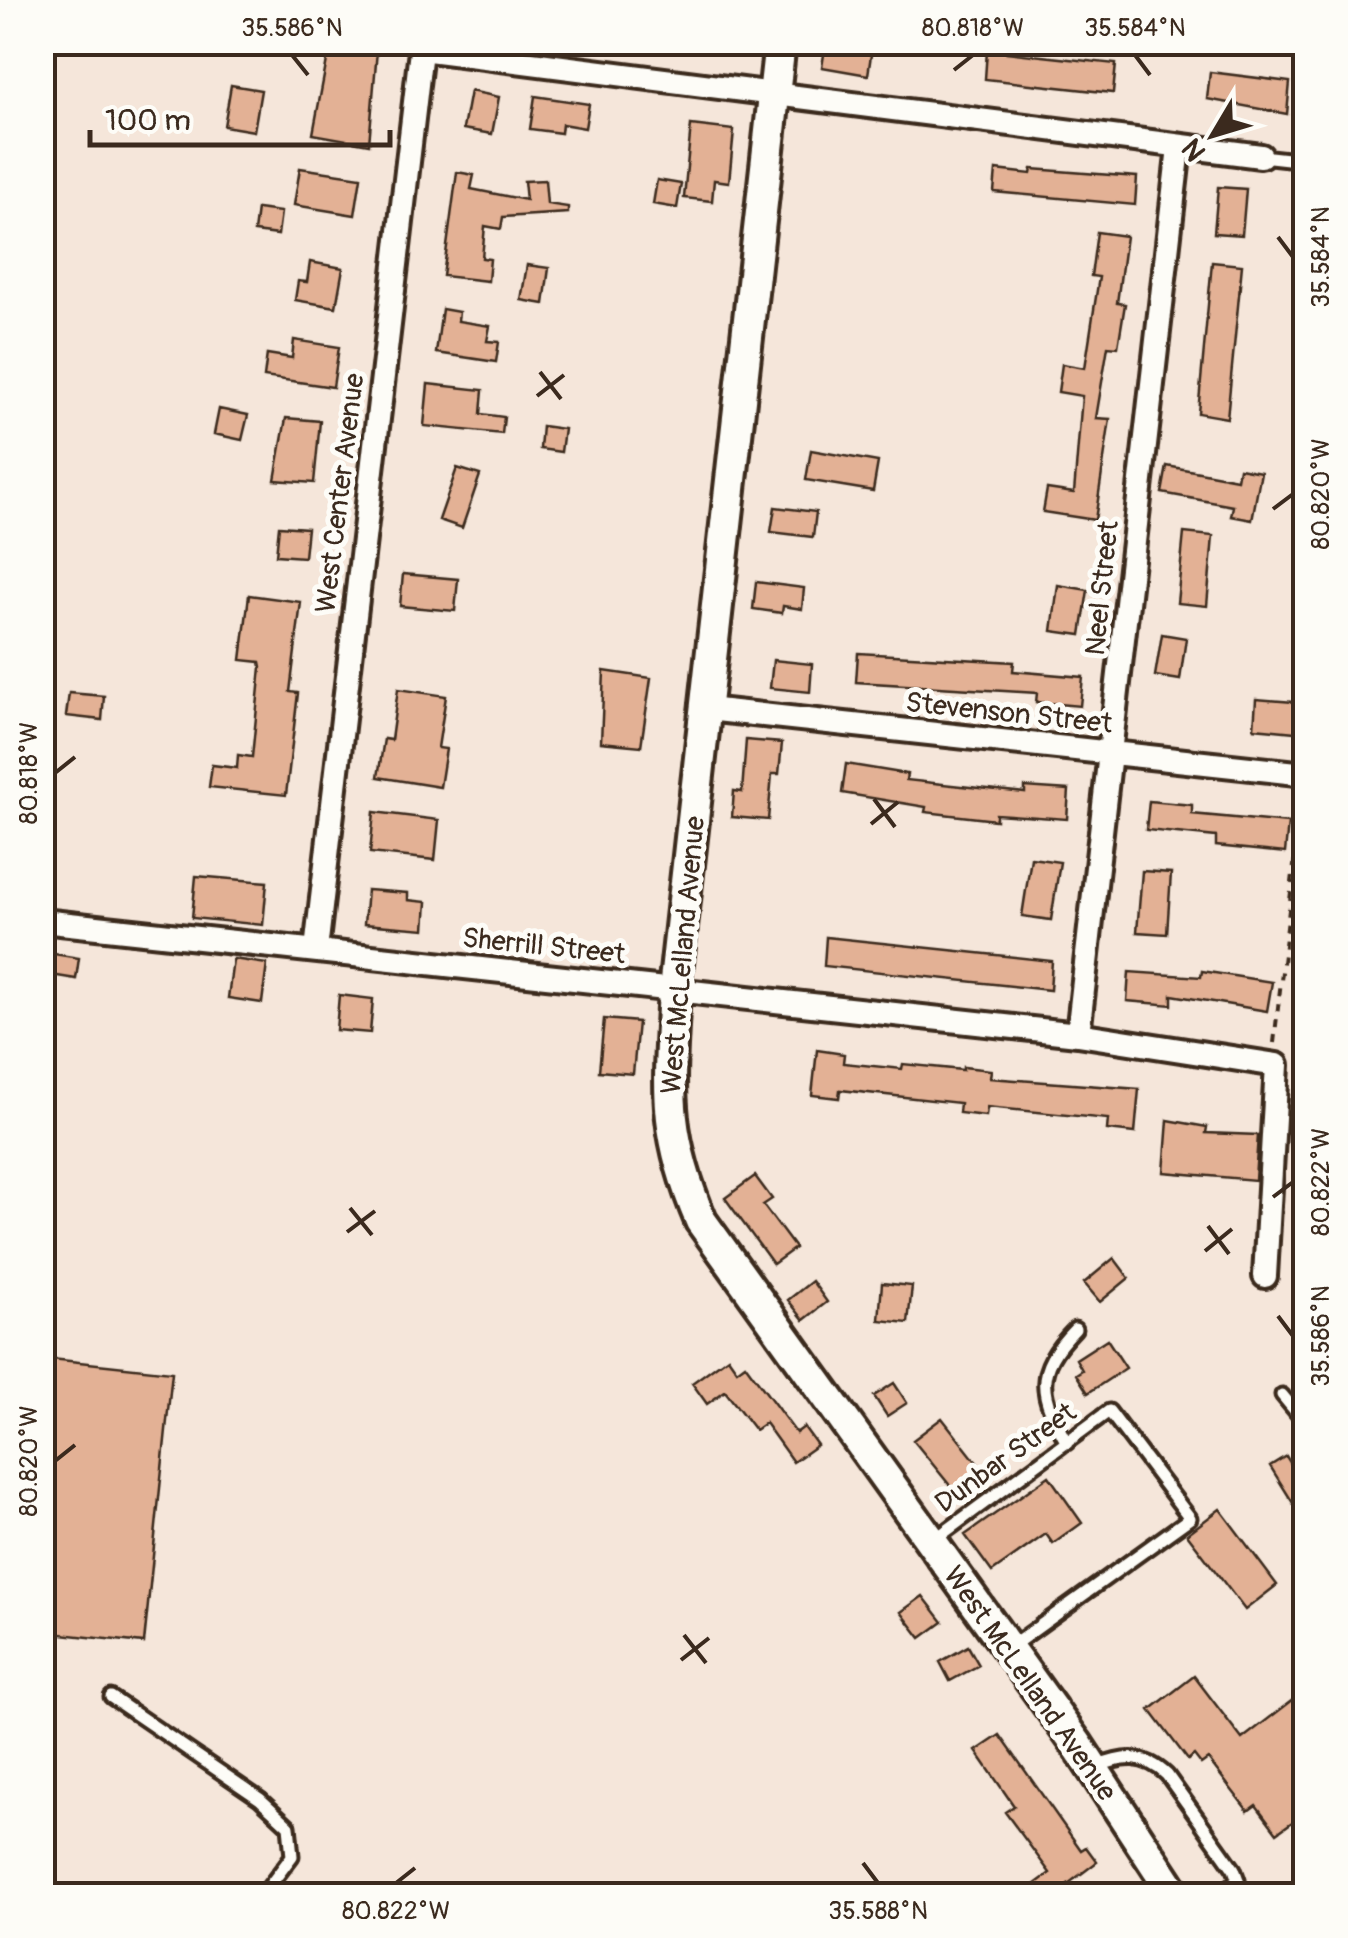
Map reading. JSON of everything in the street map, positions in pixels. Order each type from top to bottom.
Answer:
[{"type":"street","name":"West McLelland Avenue","points":[[780,42],[674,990],[668,1110],[678,1168],[701,1222],[1092,1768],[1176,1896]]},
{"type":"street","points":[[421,46],[1261,156]]},
{"type":"street","name":"West Center Avenue","points":[[316,950],[421,46]]},
{"type":"street","name":"Neel Street","points":[[1078,1034],[1179,147]]},
{"type":"street","name":"Stevenson Street","points":[[707,709],[1305,774]]},
{"type":"street","name":"Sherrill Street","points":[[42,921],[1078,1034],[1277,1065]]},
{"type":"street","points":[[1266,1276],[1277,1065]]},
{"type":"lane","points":[[1261,156],[1306,161]]},
{"type":"lane","points":[[1066,1443],[1050,1413],[1043,1383],[1052,1355],[1075,1329]]},
{"type":"lane","points":[[1282,1394],[1306,1424]]},
{"type":"lane","name":"Dunbar Street","points":[[931,1542],[1109,1411],[1190,1518],[1008,1649]]},
{"type":"lane","points":[[111,1697],[260,1800],[289,1826],[292,1856],[262,1896]]},
{"type":"lane","points":[[1092,1768],[1133,1757],[1157,1766],[1167,1776],[1238,1880],[1218,1896]]},
{"type":"path","points":[[1277,1065],[1273,1035],[1305,774]]},
{"type":"building","points":[[271,42],[344,42],[377,50],[369,144],[313,134],[327,60],[270,52]]},
{"type":"building","points":[[826,42],[872,48],[868,75],[822,67]]},
{"type":"building","points":[[987,50],[1116,64],[1113,93],[985,79]]},
{"type":"building","points":[[1210,72],[1290,82],[1287,114],[1207,99]]},
{"type":"building","points":[[231,85],[261,90],[254,131],[224,126]]},
{"type":"building","points":[[470,91],[499,97],[492,134],[463,129]]},
{"type":"building","points":[[535,96],[589,104],[585,128],[562,124],[561,133],[530,129]]},
{"type":"building","points":[[691,125],[734,130],[729,182],[714,180],[712,201],[684,198]]},
{"type":"building","points":[[300,168],[361,177],[355,215],[294,205]]},
{"type":"building","points":[[1032,169],[1137,177],[1135,205],[994,192],[996,170],[1031,174]]},
{"type":"building","points":[[457,172],[474,175],[471,189],[526,200],[524,181],[545,180],[547,204],[568,207],[568,213],[503,217],[501,229],[485,226],[482,258],[490,259],[488,281],[443,276]]},
{"type":"building","points":[[657,180],[681,184],[677,208],[653,204]]},
{"type":"building","points":[[1218,187],[1246,189],[1242,235],[1214,233]]},
{"type":"building","points":[[257,209],[281,212],[278,235],[254,232]]},
{"type":"building","points":[[1097,232],[1126,236],[1117,303],[1125,304],[1118,347],[1108,346],[1096,418],[1110,419],[1095,520],[1043,512],[1047,489],[1074,493],[1082,396],[1058,392],[1062,364],[1085,368],[1099,277],[1091,276]]},
{"type":"building","points":[[310,262],[343,268],[336,307],[295,300],[298,281],[307,282]]},
{"type":"building","points":[[1212,262],[1242,265],[1227,418],[1198,413]]},
{"type":"building","points":[[527,265],[549,268],[544,304],[521,300]]},
{"type":"building","points":[[442,309],[459,312],[458,321],[490,326],[487,341],[499,342],[496,362],[436,353]]},
{"type":"building","points":[[294,340],[339,347],[333,387],[264,377],[267,354],[292,358]]},
{"type":"building","points":[[428,384],[483,390],[481,414],[504,417],[502,434],[424,426]]},
{"type":"building","points":[[219,409],[248,415],[242,440],[214,434]]},
{"type":"building","points":[[286,418],[320,421],[314,483],[275,480]]},
{"type":"building","points":[[542,426],[564,429],[561,452],[540,449]]},
{"type":"building","points":[[811,450],[878,462],[873,491],[806,480]]},
{"type":"building","points":[[1167,466],[1237,479],[1239,468],[1261,472],[1252,520],[1231,516],[1233,506],[1162,493]]},
{"type":"building","points":[[457,468],[480,475],[462,528],[439,520]]},
{"type":"building","points":[[775,507],[816,512],[813,537],[771,532]]},
{"type":"building","points":[[279,526],[307,528],[304,557],[276,555]]},
{"type":"building","points":[[1184,533],[1213,536],[1207,606],[1177,603]]},
{"type":"building","points":[[403,574],[458,579],[455,611],[400,606]]},
{"type":"building","points":[[756,582],[804,588],[802,609],[783,606],[782,613],[753,609]]},
{"type":"building","points":[[1058,585],[1088,590],[1081,635],[1052,631]]},
{"type":"building","points":[[249,595],[301,602],[290,692],[298,693],[286,795],[209,787],[212,765],[237,768],[238,755],[252,757],[261,667],[260,662],[241,660]]},
{"type":"building","points":[[1162,634],[1186,638],[1180,680],[1155,676]]},
{"type":"building","points":[[858,653],[1014,662],[1013,671],[1083,677],[1080,706],[1036,702],[1037,693],[856,682]]},
{"type":"building","points":[[773,660],[812,664],[810,692],[770,688]]},
{"type":"building","points":[[604,671],[651,678],[641,746],[601,742]]},
{"type":"building","points":[[398,689],[446,696],[438,748],[446,749],[440,787],[378,777],[384,739],[391,740]]},
{"type":"building","points":[[69,693],[104,696],[102,720],[66,716]]},
{"type":"building","points":[[1256,699],[1306,703],[1306,733],[1254,728]]},
{"type":"building","points":[[746,740],[782,743],[779,774],[772,774],[768,820],[732,817],[734,791],[742,792]]},
{"type":"building","points":[[846,764],[907,774],[906,780],[1025,793],[1025,787],[1069,790],[1067,819],[996,814],[996,820],[925,812],[926,807],[842,793]]},
{"type":"building","points":[[1149,801],[1192,805],[1192,814],[1288,823],[1285,853],[1216,846],[1216,837],[1146,830]]},
{"type":"building","points":[[374,812],[439,820],[435,860],[370,853]]},
{"type":"building","points":[[1031,858],[1060,862],[1051,920],[1022,916]]},
{"type":"building","points":[[1142,871],[1171,873],[1167,934],[1137,932]]},
{"type":"building","points":[[196,876],[267,882],[263,925],[192,918]]},
{"type":"building","points":[[367,890],[408,893],[408,900],[427,902],[425,929],[364,924]]},
{"type":"building","points":[[826,937],[1052,961],[1050,990],[824,966]]},
{"type":"building","points":[[54,954],[79,958],[76,979],[51,975]]},
{"type":"building","points":[[233,959],[267,964],[262,1003],[228,998]]},
{"type":"building","points":[[1202,971],[1272,982],[1267,1011],[1172,995],[1172,1005],[1127,1001],[1129,972],[1201,977]]},
{"type":"building","points":[[339,995],[373,999],[370,1033],[336,1030]]},
{"type":"building","points":[[604,1019],[638,1022],[633,1074],[599,1071]]},
{"type":"building","points":[[817,1050],[844,1054],[843,1063],[902,1069],[903,1064],[963,1067],[991,1070],[990,1078],[1139,1089],[1135,1133],[1107,1130],[1108,1119],[987,1107],[986,1116],[959,1113],[960,1103],[840,1090],[839,1098],[812,1095]]},
{"type":"building","points":[[1168,1120],[1207,1127],[1206,1133],[1258,1135],[1255,1180],[1164,1172]]},
{"type":"building","points":[[755,1176],[772,1199],[763,1205],[795,1248],[773,1264],[725,1198]]},
{"type":"building","points":[[1114,1258],[1129,1278],[1100,1302],[1084,1283]]},
{"type":"building","points":[[812,1281],[827,1302],[804,1320],[788,1300]]},
{"type":"building","points":[[882,1283],[912,1286],[908,1323],[879,1320]]},
{"type":"building","points":[[1107,1339],[1126,1368],[1088,1393],[1076,1374],[1082,1370],[1076,1359]]},
{"type":"building","points":[[728,1357],[737,1370],[745,1364],[796,1433],[804,1427],[817,1445],[793,1462],[765,1423],[755,1430],[725,1391],[707,1404],[692,1383]]},
{"type":"building","points":[[42,1358],[172,1372],[144,1643],[42,1632]]},
{"type":"building","points":[[894,1383],[907,1403],[887,1416],[874,1396]]},
{"type":"building","points":[[942,1418],[989,1478],[961,1499],[913,1440]]},
{"type":"building","points":[[1286,1456],[1306,1488],[1306,1524],[1270,1466]]},
{"type":"building","points":[[1049,1476],[1082,1523],[1053,1544],[1046,1534],[992,1572],[965,1535]]},
{"type":"building","points":[[1220,1509],[1277,1585],[1245,1610],[1187,1534]]},
{"type":"building","points":[[923,1596],[943,1622],[921,1638],[901,1612]]},
{"type":"building","points":[[968,1646],[979,1665],[950,1681],[940,1662]]},
{"type":"building","points":[[1194,1676],[1242,1739],[1294,1699],[1306,1713],[1306,1812],[1277,1833],[1256,1805],[1248,1811],[1208,1759],[1201,1764],[1194,1755],[1188,1760],[1150,1710]]},
{"type":"building","points":[[1000,1735],[1081,1850],[1086,1847],[1097,1862],[1052,1896],[1019,1896],[1050,1873],[1005,1812],[1014,1806],[976,1751]]},
{"type":"waterway","points":[[42,1885],[65,1896]]}]
